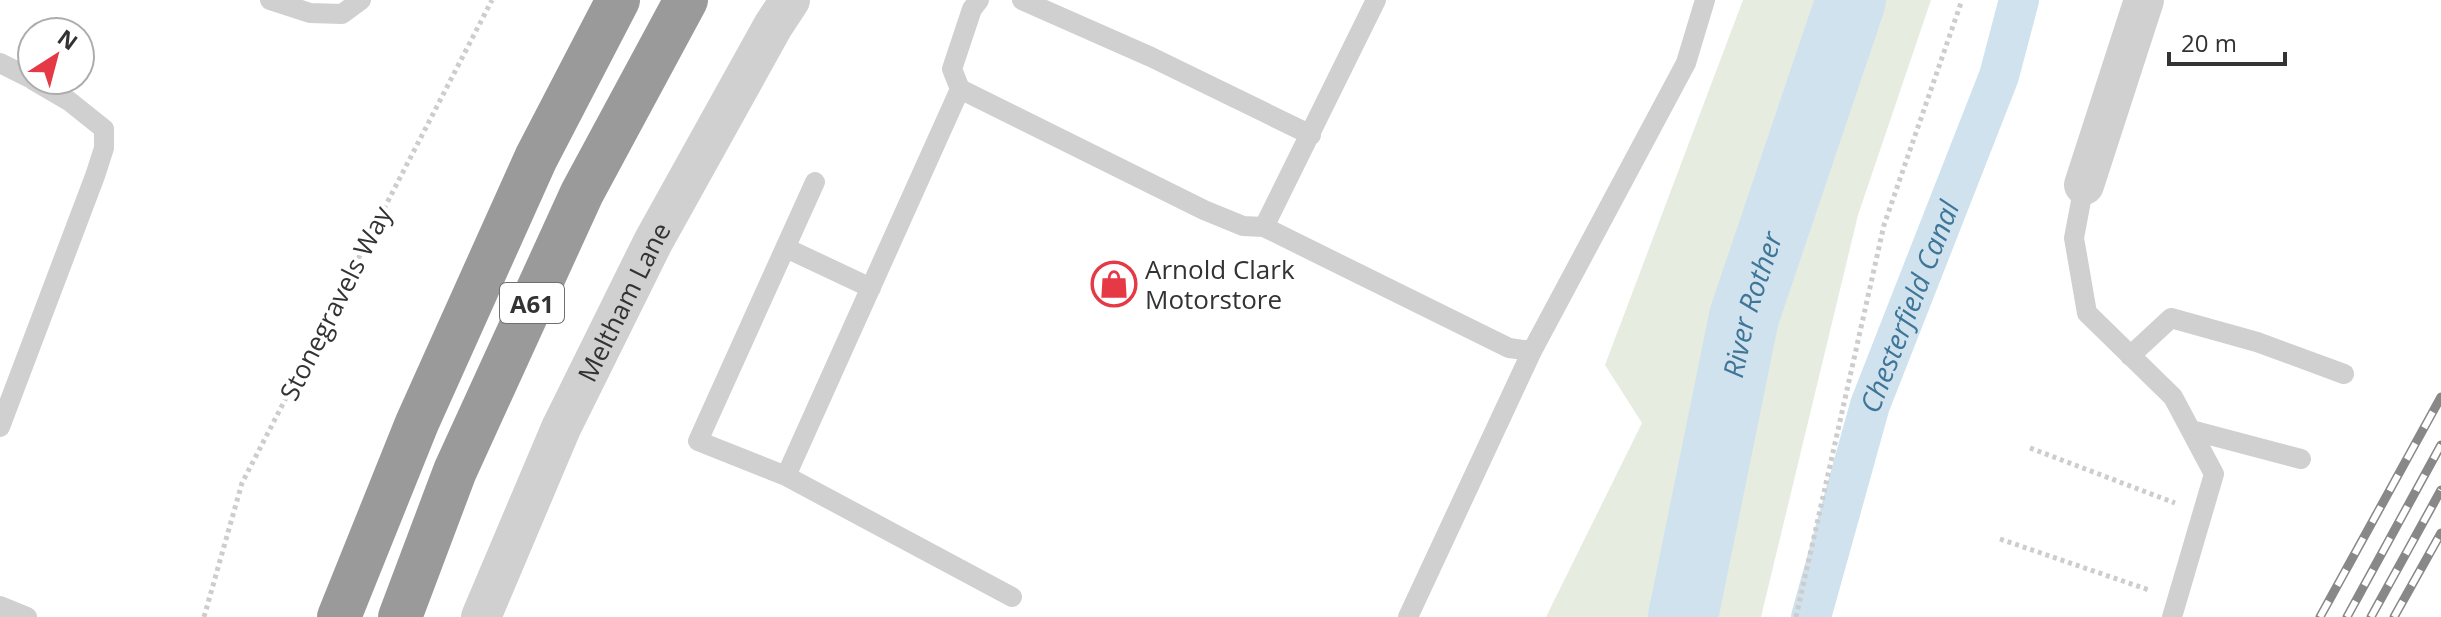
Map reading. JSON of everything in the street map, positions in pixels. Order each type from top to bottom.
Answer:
[{"type":"highway","name":"A61","points":[[339,617],[417,423],[523,185],[618,0]]},
{"type":"highway","name":"A61","points":[[400,617],[455,471],[582,193],[686,0]]},
{"type":"street","name":"Meltham Lane","points":[[481,617],[561,428],[653,242],[790,0]]},
{"type":"street","points":[[2084,185],[2144,0]]},
{"type":"lane","points":[[270,0],[310,13],[342,14],[361,0]]},
{"type":"lane","points":[[979,0],[972,9],[952,69],[960,89],[1204,210],[1243,226],[1264,227],[1509,348],[1532,351]]},
{"type":"lane","points":[[1022,0],[1151,57],[1311,135]]},
{"type":"lane","points":[[1264,227],[1376,0]]},
{"type":"lane","points":[[1408,617],[1532,351],[1686,63],[1705,0]]},
{"type":"lane","points":[[786,476],[960,89]]},
{"type":"lane","points":[[0,427],[104,148],[104,129],[60,96]]},
{"type":"lane","points":[[815,182],[698,441],[786,476],[1012,597]]},
{"type":"lane","points":[[2084,185],[2074,238],[2087,313],[2173,397],[2214,474],[2174,608]]},
{"type":"lane","points":[[786,248],[871,288]]},
{"type":"lane","points":[[2130,356],[2171,318],[2257,342],[2344,374]]},
{"type":"lane","points":[[2191,430],[2301,459]]},
{"type":"lane","points":[[0,606],[27,617]]},
{"type":"path","name":"Stonegravels Way","points":[[204,617],[242,483],[492,0]]},
{"type":"path","points":[[1796,617],[1884,225],[1962,0]]},
{"type":"path","points":[[2030,448],[2203,513]]},
{"type":"path","points":[[2000,539],[2174,608]]},
{"type":"shaded area","points":[[1743,0],[1931,0],[1858,215],[1761,617],[1546,617],[1642,423],[1605,365]]},
{"type":"waterway","name":"River Rother","points":[[1683,617],[1744,317],[1851,0]]},
{"type":"waterway","name":"Chesterfield Canal","points":[[1811,617],[1870,405],[1999,76],[2019,0]]},
{"type":"railway","points":[[2320,617],[2441,397]]},
{"type":"railway","points":[[2347,617],[2441,445]]},
{"type":"railway","points":[[2371,617],[2441,490]]},
{"type":"railway","points":[[2394,617],[2441,533]]},
{"type":"place","name":"Arnold Clark Motorstore","points":[[1114,284]]}]
